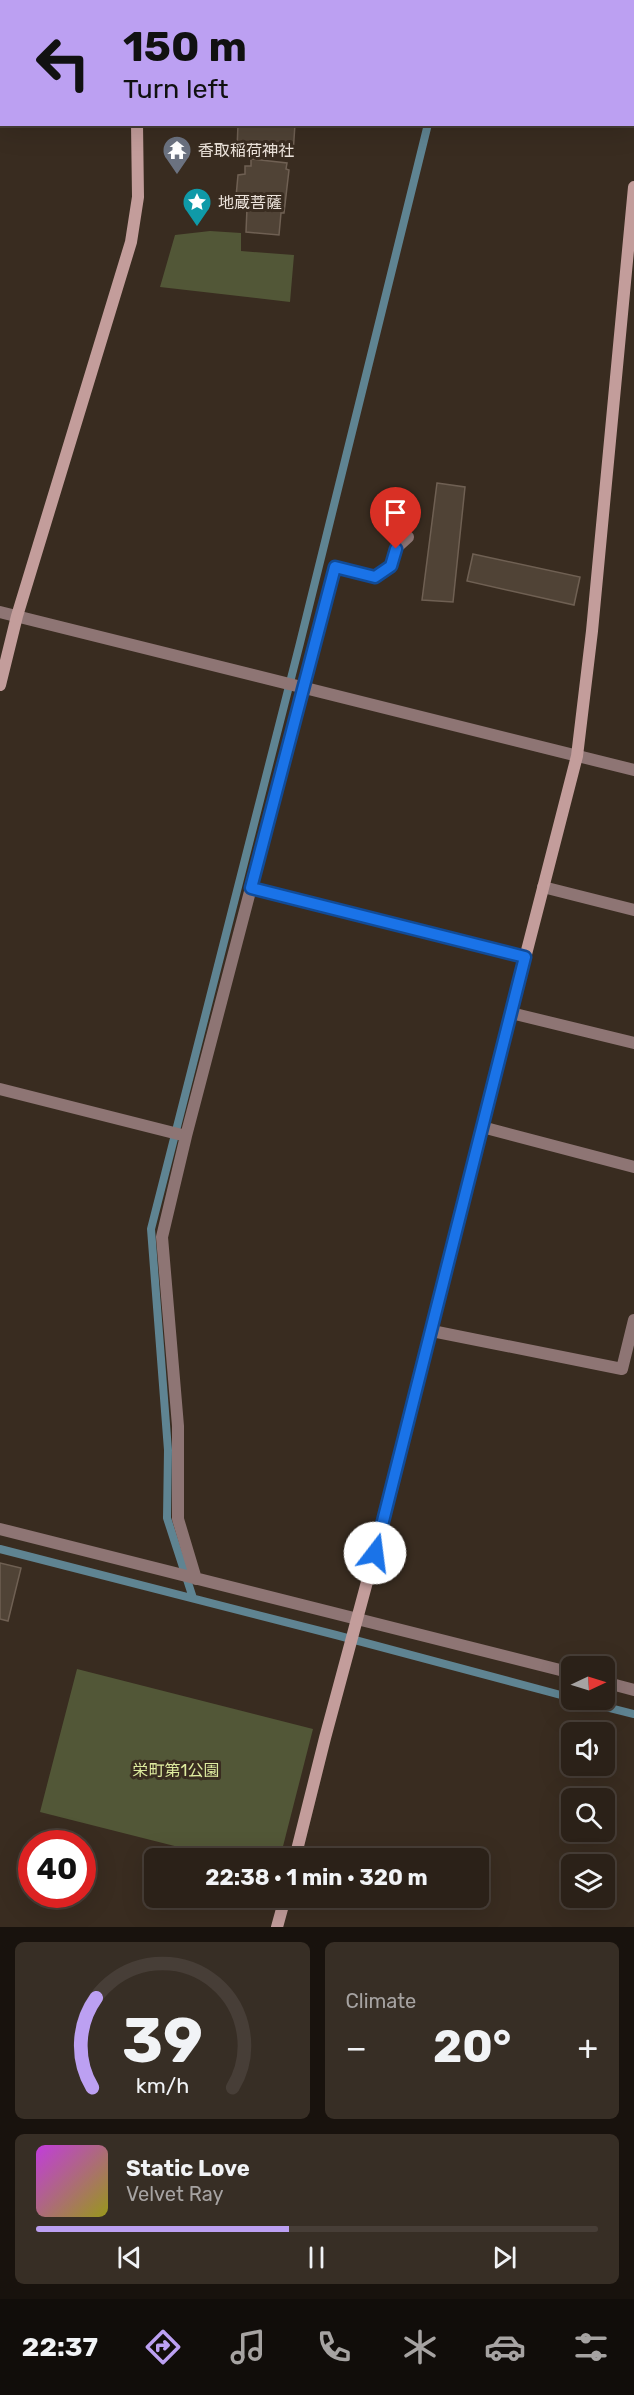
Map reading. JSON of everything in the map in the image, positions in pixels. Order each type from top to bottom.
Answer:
[{"type":"street","points":[[0,685],[17,616],[131,242],[138,197],[137,126]]},
{"type":"street","points":[[299,1848],[577,756],[592,631],[634,187]]},
{"type":"street","points":[[196,1579],[178,1519],[178,1426],[162,1237],[186,1136],[335,567],[375,577],[391,566],[396,549],[408,537]]},
{"type":"street","points":[[0,612],[634,771]]},
{"type":"street","points":[[543,887],[634,910]]},
{"type":"street","points":[[251,888],[525,957]]},
{"type":"street","points":[[511,1013],[634,1043]]},
{"type":"street","points":[[0,1089],[186,1136]]},
{"type":"street","points":[[482,1127],[634,1167]]},
{"type":"street","points":[[432,1331],[622,1369],[634,1320]]},
{"type":"street","points":[[0,1529],[561,1670]]},
{"type":"street","points":[[615,1685],[634,1690]]},
{"type":"street","points":[[278,1927],[283,1908]]},
{"type":"green space","points":[[210,231],[241,233],[241,251],[294,255],[290,302],[160,287],[175,235]]},
{"type":"green space","name":"栄町第1公園","points":[[77,1669],[313,1729],[283,1848],[182,1848],[40,1812]]},
{"type":"building","points":[[238,126],[295,126],[293,154],[237,150]]},
{"type":"building","points":[[251,159],[287,163],[286,169],[289,170],[279,235],[246,232],[247,208],[241,207],[243,197],[236,197],[238,175],[245,174],[245,166],[251,166]]},
{"type":"building","points":[[437,483],[465,487],[453,602],[422,600]]},
{"type":"building","points":[[473,554],[580,577],[574,605],[467,581]]},
{"type":"building","points":[[0,1563],[21,1568],[8,1621],[0,1619]]},
{"type":"waterway","points":[[193,1598],[167,1518],[168,1450],[151,1229],[300,643],[428,126]]},
{"type":"waterway","points":[[0,1549],[561,1695]]},
{"type":"waterway","points":[[615,1709],[634,1714]]},
{"type":"place","name":"香取稲荷神社","points":[[177,176]]},
{"type":"place","name":"地蔵菩薩","points":[[197,228]]},
{"type":"route","points":[[375,1553],[525,957],[251,888],[335,567],[375,577],[391,566],[396,549]]}]
